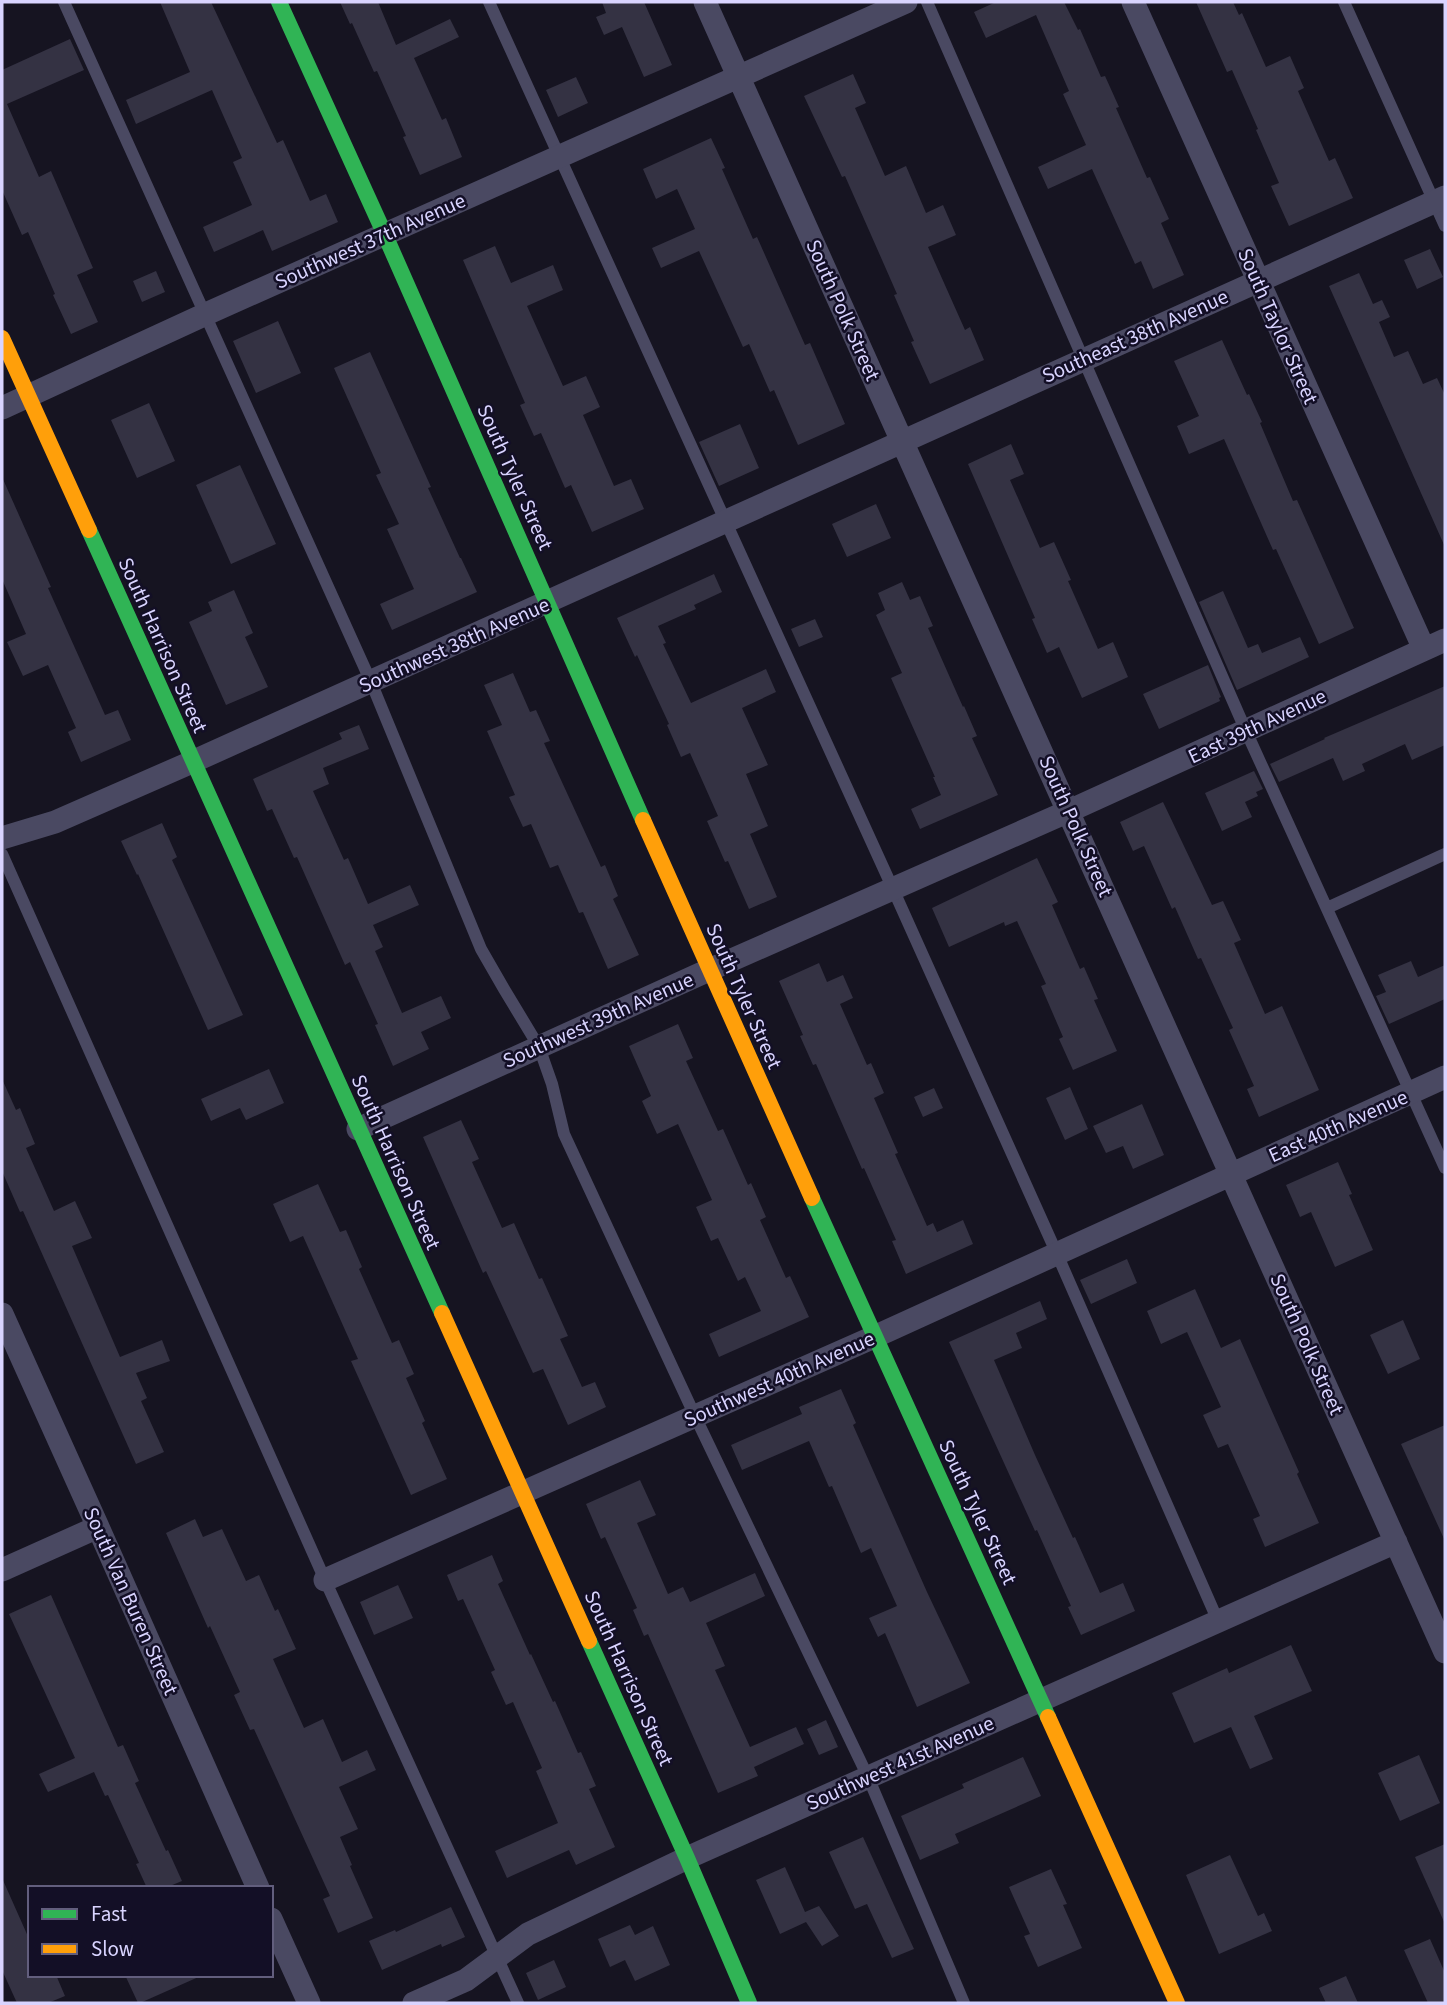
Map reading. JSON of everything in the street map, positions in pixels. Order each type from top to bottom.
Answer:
[{"type":"main road","name":"South Tyler Street","points":[[279,2],[385,235],[709,970],[1177,2003]]},
{"type":"main road","name":"South Harrison Street","points":[[2,338],[750,2003]]},
{"type":"street","name":"South Polk Street","points":[[705,2],[1445,1652]]},
{"type":"street","name":"Southwest 37th Avenue","points":[[2,408],[738,75],[906,2]]},
{"type":"street","name":"South Taylor Street","points":[[1133,2],[1424,649]]},
{"type":"street","name":"Southeast 38th Avenue","points":[[901,441],[1440,200]]},
{"type":"street","name":"Southwest 38th Avenue","points":[[2,838],[55,822],[192,762],[901,441]]},
{"type":"street","name":"East 39th Avenue","points":[[1069,811],[1445,640]]},
{"type":"street","name":"Southwest 39th Avenue","points":[[358,1129],[1069,811]]},
{"type":"street","name":"East 40th Avenue","points":[[1232,1175],[1445,1077]]},
{"type":"street","name":"Southwest 40th Avenue","points":[[325,1580],[1232,1175]]},
{"type":"street","name":"South Van Buren Street","points":[[2,1314],[257,1886]]},
{"type":"street","points":[[2,1570],[98,1527]]},
{"type":"street","name":"Southwest 41st Avenue","points":[[414,2003],[466,1980],[528,1934],[687,1858],[1396,1542]]},
{"type":"street","points":[[273,1923],[309,2003]]},
{"type":"lane","points":[[64,2],[371,682],[481,949],[539,1047],[552,1084],[564,1135],[868,1777],[964,2003]]},
{"type":"lane","points":[[489,2],[893,889],[1218,1621]]},
{"type":"lane","points":[[927,2],[1246,731],[1445,1168]]},
{"type":"lane","points":[[1344,2],[1440,200],[1445,226]]},
{"type":"lane","points":[[2,854],[325,1580],[518,2003]]},
{"type":"lane","points":[[1327,908],[1445,855]]},
{"type":"building","points":[[160,2],[211,2],[277,143],[283,140],[310,201],[326,194],[338,222],[272,251],[263,230],[214,252],[203,227],[252,205],[233,162],[242,158],[212,90],[136,124],[126,100],[190,72]]},
{"type":"building","points":[[340,2],[378,2],[396,45],[450,19],[459,37],[414,58],[442,120],[446,118],[462,157],[420,175],[377,71],[374,72]]},
{"type":"building","points":[[602,2],[644,2],[672,65],[644,77],[622,27],[604,35],[596,17],[606,13]]},
{"type":"building","points":[[996,2],[1064,2],[1078,30],[1080,29],[1101,77],[1105,76],[1147,178],[1150,177],[1169,219],[1161,223],[1184,275],[1153,289],[1141,261],[1135,264],[1092,169],[1048,189],[1038,167],[1086,145],[1063,94],[1069,91],[1036,15],[986,38],[974,12]]},
{"type":"building","points":[[1196,2],[1233,2],[1239,15],[1242,13],[1266,67],[1290,56],[1304,88],[1298,91],[1329,161],[1335,158],[1353,198],[1289,226],[1271,186],[1279,183],[1256,130],[1258,129],[1232,70],[1227,72]]},
{"type":"building","points":[[70,39],[84,70],[7,104],[39,177],[51,171],[93,268],[77,275],[98,322],[71,334],[28,232],[22,235],[2,190],[2,70]]},
{"type":"building","points":[[853,74],[866,103],[855,108],[885,176],[906,166],[926,213],[943,205],[956,235],[928,247],[965,330],[970,327],[984,360],[930,384],[911,342],[914,341],[894,295],[897,294],[845,176],[842,177],[804,96]]},
{"type":"building","points":[[576,77],[588,103],[558,117],[546,90]]},
{"type":"building","points":[[711,138],[753,239],[757,237],[805,345],[810,343],[845,424],[798,445],[774,390],[770,392],[749,344],[743,347],[699,251],[661,268],[652,248],[695,229],[677,189],[656,199],[643,169]]},
{"type":"building","points":[[495,246],[511,283],[553,265],[563,290],[527,306],[563,386],[586,376],[600,407],[583,415],[614,486],[631,479],[644,509],[592,532],[571,485],[565,488],[541,433],[534,436],[520,405],[525,403],[463,260]]},
{"type":"building","points":[[1430,249],[1443,277],[1417,289],[1404,260]]},
{"type":"building","points":[[156,271],[165,292],[142,302],[133,281]]},
{"type":"building","points":[[1359,273],[1373,304],[1382,300],[1390,317],[1379,322],[1394,357],[1408,351],[1423,384],[1437,378],[1445,395],[1445,547],[1329,286]]},
{"type":"building","points":[[278,321],[301,373],[256,393],[233,341]]},
{"type":"building","points":[[1222,340],[1262,422],[1260,423],[1293,501],[1297,500],[1354,628],[1319,644],[1276,549],[1273,550],[1224,439],[1189,454],[1177,426],[1199,416],[1174,361]]},
{"type":"building","points":[[370,352],[431,487],[428,488],[477,592],[392,630],[380,604],[414,589],[387,529],[399,524],[376,475],[381,473],[334,368]]},
{"type":"building","points":[[149,403],[175,461],[137,478],[111,420]]},
{"type":"building","points":[[740,424],[759,468],[719,486],[699,442]]},
{"type":"building","points":[[1011,444],[1024,474],[1010,480],[1040,548],[1054,542],[1098,649],[1113,642],[1128,677],[1082,698],[1059,647],[1047,653],[1032,619],[1035,618],[968,464]]},
{"type":"building","points":[[240,465],[276,544],[231,564],[196,485]]},
{"type":"building","points":[[2,477],[105,715],[118,710],[131,740],[81,762],[68,732],[76,728],[48,665],[23,676],[7,642],[26,634],[2,579]]},
{"type":"building","points":[[876,504],[891,538],[847,557],[832,524]]},
{"type":"building","points":[[714,574],[722,592],[694,605],[696,609],[658,626],[666,643],[663,644],[691,703],[766,669],[776,692],[742,708],[768,765],[746,774],[768,826],[750,834],[777,897],[749,909],[707,821],[718,816],[690,753],[681,757],[667,725],[669,724],[617,618]]},
{"type":"building","points":[[902,582],[910,600],[920,596],[933,626],[928,628],[977,736],[972,738],[998,795],[920,829],[911,809],[941,795],[891,678],[902,673],[876,615],[885,610],[878,593]]},
{"type":"building","points":[[234,590],[253,633],[245,637],[268,687],[226,705],[189,622],[212,611],[208,602]]},
{"type":"building","points":[[1223,591],[1248,648],[1258,644],[1262,653],[1300,637],[1309,657],[1237,690],[1199,602]]},
{"type":"building","points":[[815,619],[823,637],[799,647],[791,629]]},
{"type":"building","points":[[1208,665],[1221,697],[1220,701],[1159,729],[1143,694]]},
{"type":"building","points":[[513,673],[530,712],[536,710],[550,741],[544,743],[601,867],[605,865],[618,896],[613,899],[639,955],[608,969],[583,912],[579,913],[558,865],[550,868],[531,824],[523,827],[509,797],[515,795],[487,731],[502,725],[484,685]]},
{"type":"building","points":[[1445,686],[1445,745],[1412,760],[1405,744],[1362,764],[1365,771],[1343,781],[1333,758],[1279,782],[1270,764]]},
{"type":"building","points":[[359,725],[369,749],[323,768],[329,784],[313,791],[344,860],[348,858],[368,904],[410,885],[419,905],[373,925],[383,947],[375,951],[402,1013],[441,996],[451,1018],[421,1032],[429,1049],[393,1066],[375,1025],[378,1024],[350,962],[345,965],[297,857],[294,858],[272,809],[267,811],[253,779],[342,739],[339,733]]},
{"type":"building","points":[[1254,771],[1263,789],[1256,792],[1258,796],[1245,802],[1252,817],[1222,831],[1205,793]]},
{"type":"building","points":[[1163,802],[1212,905],[1223,901],[1241,940],[1234,943],[1265,1014],[1282,1006],[1319,1090],[1259,1117],[1247,1089],[1254,1086],[1229,1030],[1233,1028],[1201,958],[1198,959],[1175,907],[1172,909],[1144,846],[1133,851],[1120,822]]},
{"type":"building","points":[[162,823],[177,857],[172,860],[243,1015],[208,1030],[121,841]]},
{"type":"building","points":[[1037,858],[1058,902],[1052,905],[1080,969],[1084,967],[1098,999],[1094,1000],[1117,1051],[1073,1070],[1059,1039],[1063,1037],[1041,986],[1046,984],[1017,921],[1005,926],[1004,922],[949,947],[932,908]]},
{"type":"building","points":[[1411,961],[1418,977],[1445,965],[1445,999],[1389,1024],[1376,996],[1386,992],[1378,975]]},
{"type":"building","points":[[819,963],[827,982],[843,975],[853,998],[840,1004],[867,1065],[871,1063],[884,1093],[874,1098],[927,1226],[933,1223],[937,1232],[963,1220],[973,1244],[906,1274],[892,1241],[896,1240],[816,1064],[813,1065],[779,981]]},
{"type":"building","points":[[678,1024],[693,1058],[686,1061],[718,1131],[723,1129],[748,1185],[751,1183],[766,1217],[760,1220],[786,1278],[790,1276],[809,1317],[719,1357],[709,1334],[761,1311],[745,1277],[738,1281],[718,1238],[711,1241],[696,1207],[712,1200],[678,1124],[657,1134],[642,1101],[651,1096],[629,1046]]},
{"type":"building","points":[[269,1069],[284,1103],[246,1120],[240,1108],[211,1121],[201,1099]]},
{"type":"building","points":[[2,1079],[16,1110],[20,1108],[35,1144],[26,1148],[54,1211],[75,1201],[92,1238],[72,1246],[120,1357],[162,1340],[170,1361],[136,1373],[147,1398],[141,1401],[164,1452],[136,1464],[23,1211],[20,1212],[2,1171]]},
{"type":"building","points":[[1070,1087],[1088,1129],[1065,1140],[1046,1098]]},
{"type":"building","points":[[934,1088],[943,1108],[923,1117],[914,1097]]},
{"type":"building","points":[[1142,1104],[1164,1155],[1133,1169],[1123,1146],[1106,1153],[1093,1126]]},
{"type":"building","points":[[461,1120],[479,1159],[472,1162],[502,1228],[514,1223],[539,1279],[542,1278],[568,1336],[560,1339],[582,1387],[595,1382],[606,1407],[568,1425],[543,1369],[533,1373],[486,1271],[483,1273],[423,1137]]},
{"type":"building","points":[[1338,1162],[1373,1250],[1335,1267],[1311,1212],[1300,1217],[1286,1185]]},
{"type":"building","points":[[318,1184],[340,1232],[346,1230],[362,1267],[359,1269],[392,1343],[399,1340],[414,1374],[406,1378],[425,1421],[422,1423],[447,1479],[411,1495],[351,1361],[358,1359],[303,1236],[290,1242],[273,1204]]},
{"type":"building","points":[[1127,1259],[1137,1283],[1091,1304],[1080,1280]]},
{"type":"building","points":[[1195,1289],[1221,1348],[1240,1339],[1319,1523],[1265,1547],[1253,1519],[1260,1516],[1228,1444],[1218,1448],[1203,1415],[1221,1407],[1187,1332],[1161,1344],[1147,1311]]},
{"type":"building","points":[[1040,1301],[1047,1319],[1016,1333],[1022,1348],[994,1360],[1100,1593],[1123,1583],[1135,1611],[1081,1635],[1037,1530],[1035,1531],[949,1342]]},
{"type":"building","points":[[1403,1320],[1420,1359],[1388,1374],[1370,1335]]},
{"type":"building","points":[[841,1389],[856,1423],[853,1425],[970,1683],[917,1707],[885,1633],[878,1637],[869,1618],[897,1606],[871,1548],[861,1553],[809,1441],[742,1470],[731,1445],[802,1414],[799,1407]]},
{"type":"building","points":[[1445,1425],[1445,1541],[1401,1444]]},
{"type":"building","points":[[640,1480],[656,1515],[637,1523],[668,1594],[683,1587],[690,1602],[755,1573],[765,1596],[706,1623],[725,1666],[715,1670],[750,1747],[796,1727],[804,1744],[754,1767],[758,1776],[718,1793],[648,1634],[644,1636],[633,1610],[637,1608],[605,1537],[601,1539],[586,1504]]},
{"type":"building","points":[[195,1519],[203,1537],[222,1529],[246,1581],[259,1575],[275,1611],[278,1609],[296,1649],[273,1659],[304,1728],[323,1719],[342,1762],[367,1750],[376,1770],[339,1787],[358,1829],[340,1837],[373,1918],[338,1933],[323,1899],[330,1896],[254,1729],[250,1730],[234,1695],[240,1692],[166,1533]]},
{"type":"building","points":[[492,1555],[503,1581],[498,1584],[530,1655],[596,1786],[589,1789],[615,1847],[576,1865],[569,1850],[507,1878],[495,1851],[558,1823],[536,1771],[542,1768],[513,1702],[506,1705],[491,1672],[495,1670],[463,1599],[458,1601],[447,1575]]},
{"type":"building","points":[[398,1585],[413,1618],[374,1635],[360,1602]]},
{"type":"building","points":[[51,1595],[118,1747],[123,1745],[139,1781],[135,1783],[182,1881],[170,1886],[146,1886],[136,1864],[139,1863],[108,1795],[105,1796],[94,1772],[48,1792],[39,1774],[75,1758],[9,1614]]},
{"type":"building","points":[[1291,1645],[1312,1691],[1254,1716],[1273,1759],[1250,1769],[1231,1727],[1194,1743],[1172,1693],[1227,1668],[1229,1673]]},
{"type":"building","points":[[826,1720],[838,1747],[819,1755],[807,1729]]},
{"type":"building","points":[[1419,1755],[1440,1803],[1400,1821],[1378,1773]]},
{"type":"building","points":[[1023,1757],[1041,1796],[955,1834],[959,1843],[920,1860],[901,1816],[964,1788],[962,1784]]},
{"type":"building","points":[[863,1837],[914,1949],[892,1958],[867,1904],[855,1909],[829,1852]]},
{"type":"building","points":[[1445,1844],[1445,1924],[1415,1857]]},
{"type":"building","points":[[1230,1855],[1258,1916],[1264,1913],[1272,1931],[1219,1954],[1186,1875]]},
{"type":"building","points":[[785,1867],[805,1912],[819,1906],[839,1936],[822,1946],[806,1922],[780,1934],[756,1880]]},
{"type":"building","points":[[1051,1869],[1067,1904],[1063,1905],[1082,1948],[1038,1967],[1024,1936],[1030,1934],[1009,1887]]},
{"type":"building","points":[[2,1878],[28,1936],[28,1977],[57,1977],[65,1996],[48,2003],[17,2003],[2,1970]]},
{"type":"building","points":[[451,1907],[465,1937],[442,1947],[441,1944],[382,1970],[369,1941]]},
{"type":"building","points":[[630,1925],[635,1935],[653,1926],[670,1965],[635,1981],[625,1960],[610,1967],[598,1939]]},
{"type":"building","points":[[1430,1939],[1445,1973],[1445,2003],[1428,2003],[1404,1950]]},
{"type":"building","points":[[554,1960],[566,1987],[538,2000],[526,1973]]},
{"type":"building","points":[[1346,1976],[1358,2003],[1326,2003],[1319,1988]]},
{"type":"building","points":[[126,1977],[198,1977],[140,2003]]},
{"type":"traffic: fast","points":[[279,2],[385,235],[643,820]]},
{"type":"traffic: fast","points":[[89,530],[442,1313]]},
{"type":"traffic: fast","points":[[812,1198],[1048,1717]]},
{"type":"traffic: fast","points":[[589,1641],[749,2003]]},
{"type":"traffic: slow","points":[[2,338],[89,530]]},
{"type":"traffic: slow","points":[[643,820],[812,1198]]},
{"type":"traffic: slow","points":[[442,1313],[589,1641]]},
{"type":"traffic: slow","points":[[1048,1717],[1177,2003]]}]
